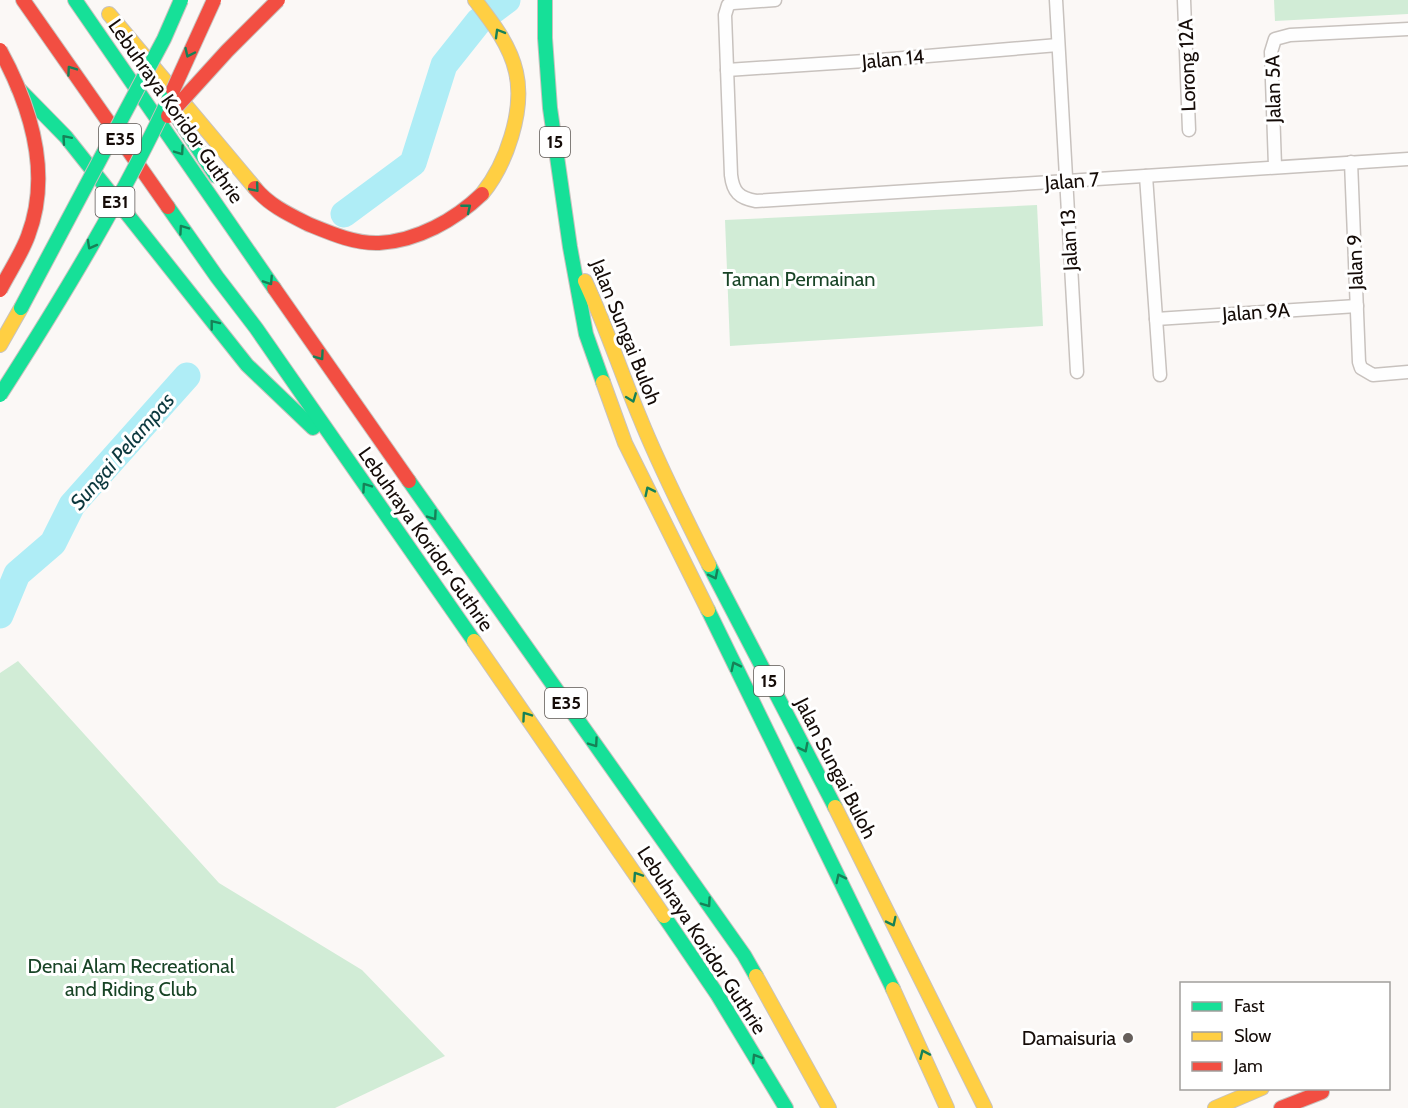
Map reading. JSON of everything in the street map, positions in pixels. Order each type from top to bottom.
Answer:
[{"type":"main road","name":"Lebuhraya Koridor Guthrie","points":[[22,0],[255,328],[636,876],[717,994],[786,1108]]},
{"type":"main road","name":"Lebuhraya Koridor Guthrie","points":[[75,0],[251,253],[287,309],[744,955],[829,1108]]},
{"type":"main road","points":[[99,0],[266,201],[299,219],[349,238],[378,243],[416,236],[443,225],[471,207],[490,184],[508,155],[516,120],[518,84],[509,50],[491,20],[475,0]]},
{"type":"main road","name":"E31","points":[[0,345],[164,39],[181,0]]},
{"type":"main road","name":"E31","points":[[0,395],[66,292],[154,131],[214,0]]},
{"type":"main road","points":[[154,131],[278,0]]},
{"type":"main road","name":"Jalan Sungai Buloh","points":[[545,0],[550,108],[570,247],[586,333],[625,443],[910,1023],[947,1108]]},
{"type":"main road","points":[[110,14],[217,178],[251,253]]},
{"type":"main road","points":[[0,50],[27,107],[38,145],[39,190],[30,230],[0,290]]},
{"type":"main road","points":[[0,71],[66,137],[247,365],[347,460]]},
{"type":"main road","name":"Jalan Sungai Buloh","points":[[570,247],[606,327],[640,419],[685,518],[849,834],[985,1108]]},
{"type":"main road","points":[[944,1028],[997,1108]]},
{"type":"main road","points":[[1215,1108],[1260,1090]]},
{"type":"main road","points":[[1281,1108],[1322,1090]]},
{"type":"street","points":[[727,70],[725,15],[728,5],[775,0]]},
{"type":"street","name":"Jalan 13","points":[[1056,0],[1077,372]]},
{"type":"street","name":"Lorong 12A","points":[[1184,0],[1189,130]]},
{"type":"street","name":"Jalan 5A","points":[[1275,166],[1271,52],[1275,39],[1290,35],[1408,28]]},
{"type":"street","name":"Jalan 14","points":[[727,70],[1058,45]]},
{"type":"street","name":"Jalan 7","points":[[727,70],[732,186],[737,195],[756,201],[1408,159]]},
{"type":"street","name":"Jalan 9","points":[[1351,162],[1359,362],[1361,368],[1373,375],[1408,372]]},
{"type":"street","points":[[1146,176],[1160,375]]},
{"type":"street","name":"Jalan 9A","points":[[1156,319],[1357,306]]},
{"type":"green space","points":[[1274,0],[1408,0],[1408,14],[1275,21]]},
{"type":"green space","name":"Taman Permainan","points":[[1037,205],[1043,326],[730,346],[725,220]]},
{"type":"green space","name":"Denai Alam Recreational and Riding Club","points":[[18,661],[219,883],[362,970],[445,1056],[335,1108],[0,1108],[0,673]]},
{"type":"waterway","name":"Sungai Pelampas","points":[[344,214],[413,163],[444,65],[479,21],[507,0]]},
{"type":"waterway","name":"Sungai Pelampas","points":[[0,615],[17,574],[53,543],[72,505],[187,376]]},
{"type":"traffic: fast","points":[[75,0],[274,288]]},
{"type":"traffic: fast","points":[[21,308],[164,39],[181,0]]},
{"type":"traffic: fast","points":[[545,0],[550,108],[570,247],[586,334],[603,382]]},
{"type":"traffic: fast","points":[[18,88],[66,137],[247,365],[313,428]]},
{"type":"traffic: fast","points":[[0,395],[92,246],[173,90]]},
{"type":"traffic: fast","points":[[168,103],[216,176]]},
{"type":"traffic: fast","points":[[168,207],[256,328],[474,641]]},
{"type":"traffic: fast","points":[[409,481],[744,955],[756,976]]},
{"type":"traffic: fast","points":[[709,565],[835,807]]},
{"type":"traffic: fast","points":[[708,610],[893,989]]},
{"type":"traffic: fast","points":[[664,916],[717,994],[786,1108]]},
{"type":"traffic: slow","points":[[475,0],[505,43],[516,72],[518,87],[516,120],[506,153],[482,194]]},
{"type":"traffic: slow","points":[[109,14],[255,188]]},
{"type":"traffic: slow","points":[[585,281],[656,455],[709,565]]},
{"type":"traffic: slow","points":[[0,345],[21,308]]},
{"type":"traffic: slow","points":[[603,382],[625,443],[708,610]]},
{"type":"traffic: slow","points":[[474,641],[664,916]]},
{"type":"traffic: slow","points":[[835,807],[985,1108]]},
{"type":"traffic: slow","points":[[756,976],[829,1108]]},
{"type":"traffic: slow","points":[[893,989],[947,1108]]},
{"type":"traffic: slow","points":[[1215,1108],[1257,1090]]},
{"type":"traffic: jam","points":[[23,0],[168,207]]},
{"type":"traffic: jam","points":[[173,90],[214,0]]},
{"type":"traffic: jam","points":[[168,116],[227,51],[278,0]]},
{"type":"traffic: jam","points":[[0,50],[29,117],[38,164],[35,212],[28,236],[0,290]]},
{"type":"traffic: jam","points":[[255,188],[286,213],[308,224],[343,237],[370,243],[407,238],[435,228],[482,194]]},
{"type":"traffic: jam","points":[[274,288],[409,481]]},
{"type":"traffic: jam","points":[[1281,1108],[1322,1092],[1322,1090]]},
{"type":"place","name":"Damaisuria","points":[[1128,1038]]}]
